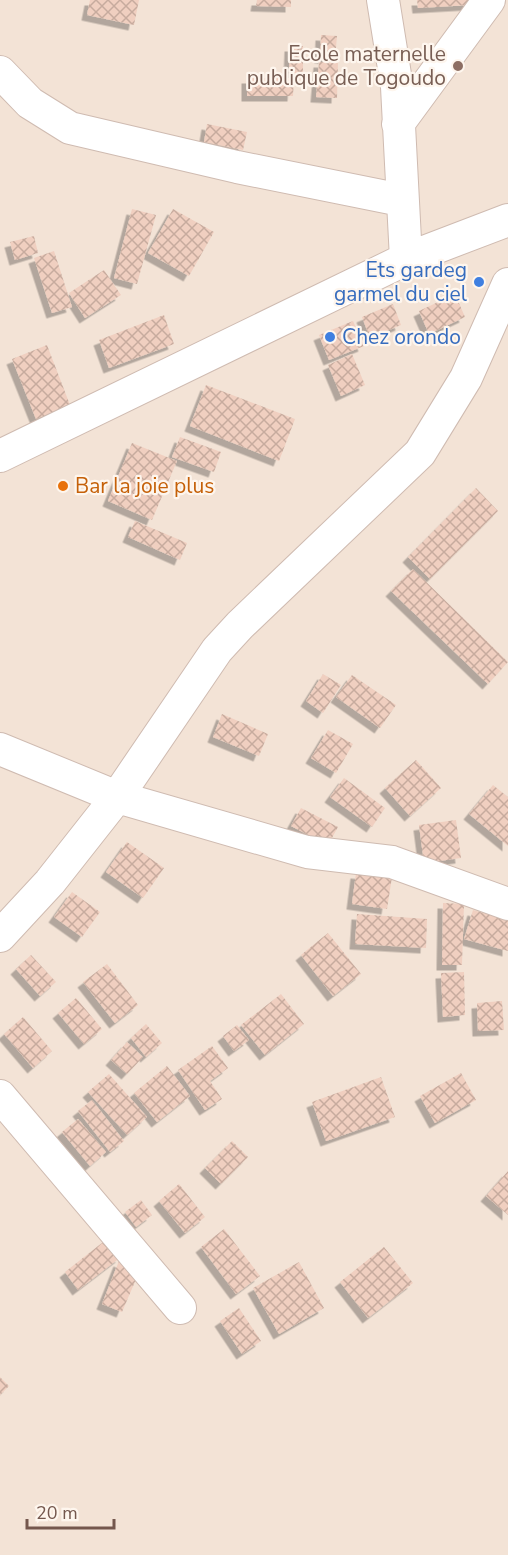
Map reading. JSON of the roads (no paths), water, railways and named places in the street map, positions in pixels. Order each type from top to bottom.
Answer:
[{"type":"street","points":[[383,0],[397,87],[401,200],[406,259]]},
{"type":"street","points":[[398,124],[489,0]]},
{"type":"street","points":[[0,72],[30,103],[70,128],[237,167],[401,200]]},
{"type":"street","points":[[0,456],[406,259],[508,220]]},
{"type":"street","points":[[0,936],[50,882],[117,797],[225,642],[420,453],[466,378],[508,284]]},
{"type":"street","points":[[0,749],[117,797],[307,852],[392,862],[508,904]]},
{"type":"street","points":[[0,1096],[180,1308]]},
{"type":"place","name":"Ecole maternelle publique de Togoudo","points":[[458,66]]},
{"type":"place","name":"Ets gardeg garmel du ciel","points":[[479,282]]},
{"type":"place","name":"Chez orondo","points":[[330,337]]},
{"type":"place","name":"Bar la joie plus","points":[[63,486]]}]
